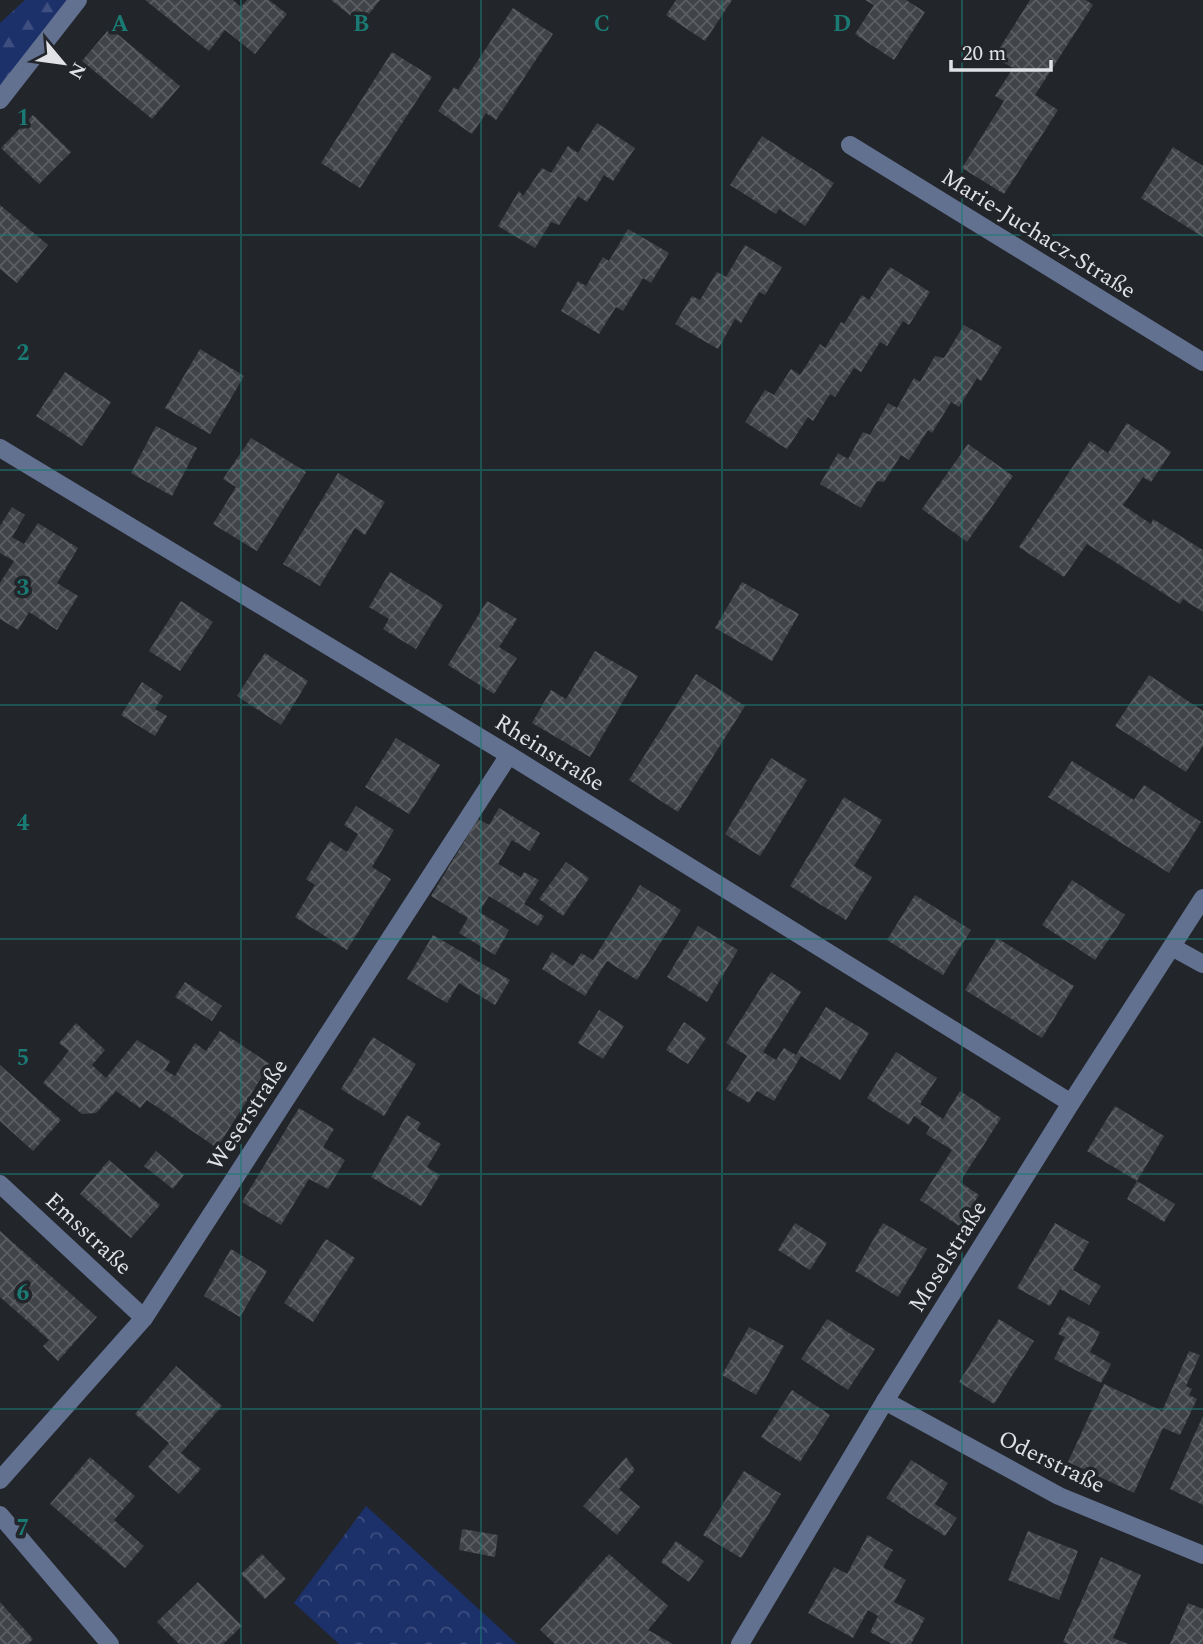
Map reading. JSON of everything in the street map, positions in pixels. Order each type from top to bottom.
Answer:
[{"type":"street","points":[[0,100],[78,0]]},
{"type":"street","name":"Marie-Juchacz-Straße","points":[[850,145],[1203,362]]},
{"type":"street","name":"Rheinstraße","points":[[0,448],[509,755],[1071,1103]]},
{"type":"street","name":"Weserstraße","points":[[0,1480],[145,1318],[509,755]]},
{"type":"street","name":"Moselstraße","points":[[740,1644],[885,1401],[1203,898]]},
{"type":"street","points":[[1172,947],[1203,964]]},
{"type":"street","name":"Emsstraße","points":[[0,1184],[145,1318]]},
{"type":"street","name":"Oderstraße","points":[[885,1401],[1059,1496],[1203,1555]]},
{"type":"street","points":[[0,1516],[110,1644]]},
{"type":"green space","points":[[25,0],[79,0],[0,101],[0,23]]},
{"type":"green space","points":[[366,1506],[517,1644],[339,1644],[294,1603]]},
{"type":"building","points":[[145,0],[233,0],[241,7],[247,0],[269,0],[287,14],[255,54],[225,30],[209,51]]},
{"type":"building","points":[[331,0],[380,0],[361,24]]},
{"type":"building","points":[[676,0],[732,0],[705,41],[666,15]]},
{"type":"building","points":[[865,0],[906,0],[925,12],[894,60],[855,34],[874,5]]},
{"type":"building","points":[[1030,0],[1086,0],[1093,5],[1035,95],[1058,110],[1004,194],[962,168],[1004,101],[995,96],[1013,68],[994,57]]},
{"type":"building","points":[[513,8],[553,34],[496,120],[486,113],[472,134],[438,111],[454,87],[458,90]]},
{"type":"building","points":[[110,28],[180,86],[152,119],[82,61]]},
{"type":"building","points":[[392,52],[432,77],[360,188],[321,163]]},
{"type":"building","points":[[33,115],[71,152],[39,184],[1,148]]},
{"type":"building","points":[[597,123],[635,148],[613,181],[604,175],[587,202],[578,196],[559,225],[551,222],[535,248],[498,226],[519,191],[523,196],[542,168],[551,173],[568,146],[578,153]]},
{"type":"building","points":[[762,136],[834,183],[805,226],[779,209],[776,214],[730,185]]},
{"type":"building","points":[[1173,147],[1203,166],[1203,237],[1141,198]]},
{"type":"building","points":[[0,205],[48,245],[17,283],[0,269]]},
{"type":"building","points":[[628,229],[669,253],[651,283],[643,278],[623,311],[616,307],[599,334],[561,311],[578,281],[586,286],[603,257],[609,261]]},
{"type":"building","points":[[745,245],[782,267],[765,295],[759,292],[741,323],[735,319],[718,349],[675,324],[692,296],[700,300],[717,272],[726,277]]},
{"type":"building","points":[[890,267],[930,292],[909,325],[903,321],[887,346],[880,342],[861,372],[854,368],[835,397],[830,394],[813,421],[808,417],[787,449],[745,422],[765,390],[774,395],[791,369],[800,375],[820,344],[825,348],[841,322],[844,324],[862,295],[869,300]]},
{"type":"building","points":[[964,325],[1002,347],[981,381],[977,378],[959,407],[951,402],[932,433],[928,430],[909,460],[901,455],[884,482],[877,481],[861,508],[820,484],[838,453],[848,459],[863,432],[870,435],[888,403],[897,408],[914,378],[920,382],[935,356],[944,358]]},
{"type":"building","points":[[200,349],[244,376],[210,434],[165,408]]},
{"type":"building","points":[[65,372],[111,402],[82,446],[36,416]]},
{"type":"building","points":[[1127,423],[1171,452],[1151,482],[1143,477],[1123,505],[1151,524],[1153,519],[1203,550],[1203,612],[1183,599],[1180,604],[1087,544],[1064,577],[1019,547],[1090,441],[1108,453]]},
{"type":"building","points":[[156,426],[197,448],[172,496],[131,473]]},
{"type":"building","points":[[251,438],[306,472],[257,551],[213,524],[236,487],[223,479]]},
{"type":"building","points":[[968,444],[1013,476],[967,542],[922,509]]},
{"type":"building","points":[[338,473],[385,502],[365,535],[355,528],[320,586],[283,564]]},
{"type":"building","points":[[12,507],[25,515],[12,537],[24,544],[38,523],[78,548],[57,583],[78,596],[57,630],[29,612],[18,630],[0,619],[0,583],[14,561],[0,553],[0,526]]},
{"type":"building","points":[[390,572],[443,605],[416,649],[383,629],[389,619],[369,607]]},
{"type":"building","points":[[742,582],[799,614],[772,661],[715,628]]},
{"type":"building","points":[[181,601],[213,622],[180,671],[149,651]]},
{"type":"building","points":[[487,601],[517,619],[499,647],[517,658],[494,694],[448,665]]},
{"type":"building","points":[[595,651],[638,676],[590,757],[532,723],[551,690],[566,699]]},
{"type":"building","points":[[265,653],[308,681],[281,725],[237,696]]},
{"type":"building","points":[[696,674],[745,706],[678,812],[629,780]]},
{"type":"building","points":[[1149,675],[1203,711],[1203,746],[1186,772],[1115,726]]},
{"type":"building","points":[[142,682],[163,696],[155,709],[167,716],[155,736],[121,715]]},
{"type":"building","points":[[396,738],[440,765],[409,814],[365,787]]},
{"type":"building","points":[[771,758],[807,780],[760,856],[725,834]]},
{"type":"building","points":[[1072,761],[1134,800],[1144,785],[1201,822],[1169,873],[1048,797]]},
{"type":"building","points":[[844,797],[882,820],[854,866],[872,877],[846,920],[790,886]]},
{"type":"building","points":[[356,806],[394,830],[372,867],[391,879],[347,950],[295,917],[315,885],[306,879],[330,841],[347,852],[358,834],[344,825]]},
{"type":"building","points":[[499,808],[540,833],[530,851],[512,840],[498,864],[521,877],[524,872],[539,880],[524,904],[544,916],[538,926],[489,896],[479,912],[509,930],[495,955],[459,933],[468,918],[431,896],[478,819],[489,825]]},
{"type":"building","points":[[566,862],[589,878],[563,916],[539,899]]},
{"type":"building","points":[[1072,880],[1125,915],[1095,960],[1042,925]]},
{"type":"building","points":[[640,885],[681,910],[637,980],[607,961],[585,996],[542,969],[552,952],[573,966],[581,953],[593,960]]},
{"type":"building","points":[[915,895],[971,930],[943,975],[887,940]]},
{"type":"building","points":[[698,926],[738,950],[707,1002],[667,977]]},
{"type":"building","points":[[433,935],[510,980],[495,1005],[459,983],[447,1003],[407,979]]},
{"type":"building","points":[[997,938],[1074,986],[1042,1038],[965,990]]},
{"type":"building","points":[[771,972],[801,992],[763,1052],[776,1060],[784,1048],[796,1055],[826,1007],[869,1033],[840,1080],[801,1056],[774,1101],[757,1091],[749,1103],[726,1089],[747,1056],[726,1043]]},
{"type":"building","points":[[185,982],[222,1006],[212,1021],[175,997]]},
{"type":"building","points":[[599,1010],[624,1026],[603,1059],[578,1043]]},
{"type":"building","points":[[684,1022],[706,1038],[688,1064],[666,1050]]},
{"type":"building","points":[[76,1023],[105,1050],[92,1065],[106,1078],[137,1040],[170,1061],[165,1070],[175,1076],[195,1043],[206,1051],[220,1031],[270,1064],[217,1148],[147,1100],[140,1108],[116,1091],[96,1113],[82,1114],[43,1083],[69,1051],[59,1043]]},
{"type":"building","points":[[373,1037],[416,1064],[384,1116],[341,1089]]},
{"type":"building","points":[[896,1052],[937,1078],[920,1104],[943,1119],[960,1091],[1001,1118],[960,1182],[979,1195],[959,1226],[920,1200],[952,1150],[926,1134],[930,1127],[914,1116],[909,1125],[867,1098]]},
{"type":"building","points":[[0,1065],[61,1120],[33,1151],[0,1121]]},
{"type":"building","points":[[1115,1106],[1164,1136],[1137,1181],[1087,1151]]},
{"type":"building","points":[[299,1108],[334,1129],[323,1147],[345,1160],[328,1189],[309,1179],[281,1225],[242,1202]]},
{"type":"building","points":[[407,1115],[421,1123],[417,1130],[441,1144],[427,1167],[440,1175],[421,1206],[371,1177]]},
{"type":"building","points":[[156,1151],[184,1175],[173,1189],[144,1166]]},
{"type":"building","points":[[109,1160],[160,1205],[131,1238],[80,1194]]},
{"type":"building","points":[[1137,1181],[1175,1204],[1164,1222],[1127,1199]]},
{"type":"building","points":[[795,1223],[827,1243],[810,1270],[778,1250]]},
{"type":"building","points":[[883,1223],[927,1249],[898,1297],[855,1271]]},
{"type":"building","points":[[1055,1223],[1089,1242],[1073,1270],[1101,1286],[1089,1305],[1060,1289],[1050,1306],[1017,1288]]},
{"type":"building","points":[[0,1231],[97,1317],[58,1361],[43,1346],[49,1340],[0,1297]]},
{"type":"building","points":[[326,1239],[355,1258],[313,1322],[284,1303]]},
{"type":"building","points":[[231,1249],[267,1271],[240,1317],[204,1296]]},
{"type":"building","points":[[1068,1316],[1100,1332],[1090,1352],[1111,1364],[1101,1383],[1054,1359],[1065,1337],[1058,1334]]},
{"type":"building","points":[[827,1319],[875,1349],[848,1390],[801,1359]]},
{"type":"building","points":[[999,1319],[1034,1341],[994,1404],[959,1382]]},
{"type":"building","points":[[749,1327],[784,1346],[756,1395],[722,1375]]},
{"type":"building","points":[[1189,1351],[1200,1355],[1186,1386],[1192,1389],[1189,1395],[1197,1399],[1180,1435],[1163,1428],[1134,1493],[1068,1462],[1104,1384],[1162,1411]]},
{"type":"building","points":[[176,1366],[222,1406],[181,1453],[201,1469],[179,1494],[148,1467],[169,1443],[135,1414]]},
{"type":"building","points":[[792,1390],[830,1415],[800,1462],[761,1437]]},
{"type":"building","points":[[1203,1416],[1203,1505],[1170,1489]]},
{"type":"building","points":[[90,1457],[135,1496],[114,1520],[144,1546],[125,1568],[50,1504]]},
{"type":"building","points":[[626,1457],[635,1470],[619,1489],[640,1507],[617,1535],[583,1506]]},
{"type":"building","points":[[911,1460],[948,1483],[935,1504],[957,1518],[945,1536],[886,1498]]},
{"type":"building","points":[[744,1471],[781,1494],[741,1558],[703,1535]]},
{"type":"building","points":[[462,1529],[498,1535],[495,1557],[459,1550]]},
{"type":"building","points":[[1028,1531],[1078,1551],[1059,1600],[1008,1580]]},
{"type":"building","points":[[868,1535],[893,1550],[883,1567],[906,1580],[894,1602],[925,1618],[911,1644],[892,1644],[870,1632],[878,1616],[868,1610],[853,1638],[808,1613],[834,1567],[847,1574]]},
{"type":"building","points":[[676,1541],[704,1561],[689,1582],[661,1562]]},
{"type":"building","points":[[262,1554],[286,1579],[265,1599],[241,1574]]},
{"type":"building","points":[[609,1554],[668,1606],[648,1630],[673,1644],[555,1644],[540,1630]]},
{"type":"building","points":[[1101,1557],[1141,1575],[1113,1638],[1128,1644],[1063,1642]]},
{"type":"building","points":[[198,1582],[242,1626],[223,1644],[179,1644],[157,1622]]},
{"type":"building","points":[[0,1602],[33,1639],[28,1644],[0,1644]]},
{"type":"building","points":[[1188,1603],[1203,1609],[1203,1644],[1170,1644]]}]
